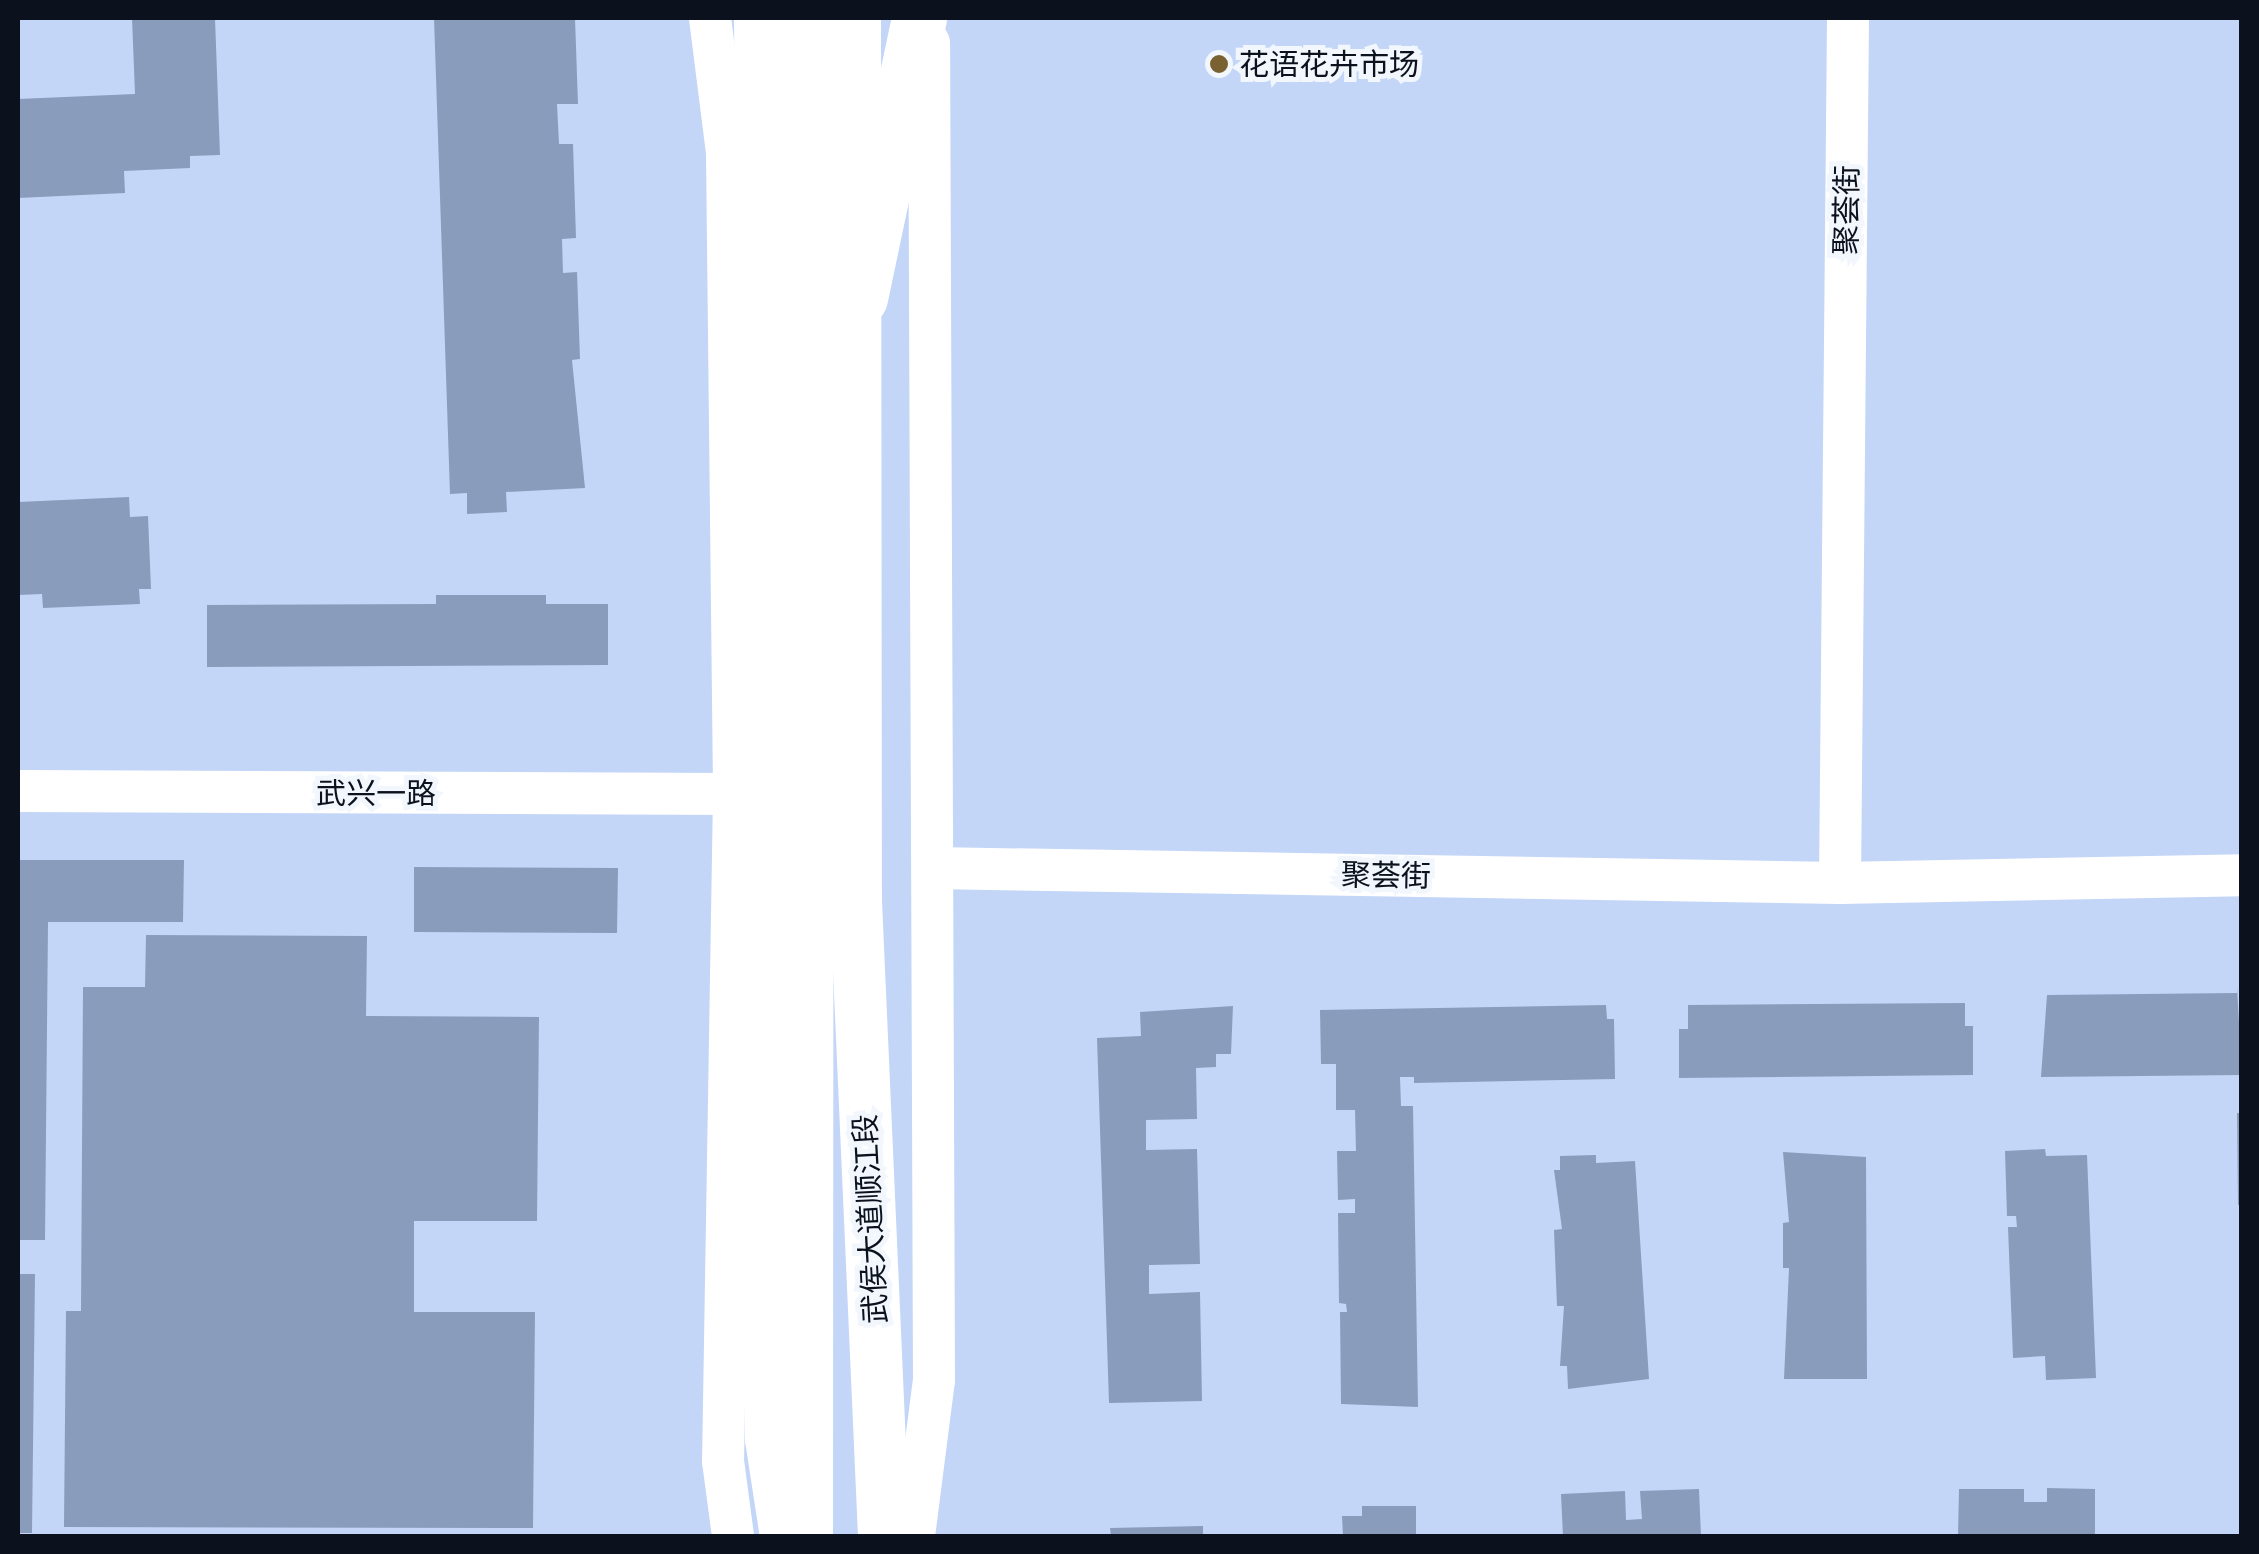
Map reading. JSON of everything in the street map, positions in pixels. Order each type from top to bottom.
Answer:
[{"type":"highway","points":[[761,18],[813,903],[772,1438],[787,1536]]},
{"type":"highway","points":[[860,298],[918,18]]},
{"type":"main road","points":[[808,18],[813,903]]},
{"type":"main road","points":[[813,903],[860,298],[855,18]]},
{"type":"main road","name":"武侯大道顺江段","points":[[807,1536],[813,903]]},
{"type":"main road","name":"武侯大道顺江段","points":[[813,903],[884,1536]]},
{"type":"street","points":[[710,18],[727,152],[734,794],[723,1461],[732,1536]]},
{"type":"street","points":[[914,1536],[934,1380],[929,18]]},
{"type":"street","name":"聚荟街","points":[[1840,883],[1848,18]]},
{"type":"street","name":"武兴一路","points":[[18,791],[734,794]]},
{"type":"street","name":"聚荟街","points":[[932,868],[1840,883],[2242,875]]},
{"type":"building","points":[[132,18],[215,18],[220,155],[190,156],[190,168],[124,171],[125,193],[18,198],[18,99],[135,94]]},
{"type":"building","points":[[434,18],[575,18],[578,104],[557,104],[559,144],[573,144],[576,238],[562,239],[563,273],[577,272],[580,359],[572,360],[585,488],[506,492],[507,512],[467,514],[467,493],[450,494]]},
{"type":"building","points":[[129,497],[130,517],[148,516],[151,589],[139,589],[140,604],[43,608],[42,594],[18,595],[18,502]]},
{"type":"building","points":[[436,595],[546,595],[546,604],[608,604],[608,665],[207,667],[207,605],[436,604]]},
{"type":"building","points":[[18,860],[184,860],[183,922],[48,922],[45,1240],[18,1240]]},
{"type":"building","points":[[414,867],[618,868],[617,933],[414,932]]},
{"type":"building","points":[[146,935],[367,936],[366,1016],[539,1017],[537,1221],[414,1221],[414,1312],[535,1312],[533,1528],[64,1527],[66,1311],[81,1311],[83,987],[145,987]]},
{"type":"building","points":[[2237,987],[2242,1075],[2041,1077],[2047,995],[2237,993]]},
{"type":"building","points":[[1965,1003],[1965,1026],[1973,1026],[1973,1075],[1679,1078],[1679,1029],[1688,1029],[1688,1005]]},
{"type":"building","points":[[1606,1005],[1607,1019],[1614,1019],[1615,1079],[1414,1083],[1414,1077],[1400,1077],[1401,1106],[1413,1106],[1418,1407],[1341,1404],[1340,1312],[1347,1312],[1346,1304],[1339,1303],[1338,1213],[1355,1213],[1355,1199],[1338,1200],[1337,1151],[1356,1151],[1355,1110],[1336,1110],[1336,1064],[1321,1064],[1320,1010]]},
{"type":"building","points":[[1233,1006],[1231,1054],[1216,1054],[1216,1067],[1196,1068],[1197,1119],[1146,1120],[1146,1150],[1197,1149],[1200,1264],[1149,1265],[1149,1294],[1200,1292],[1202,1401],[1109,1403],[1097,1038],[1141,1036],[1140,1012]]},
{"type":"building","points":[[2237,1113],[2242,1113],[2242,1205],[2238,1205]]},
{"type":"building","points":[[2045,1149],[2046,1156],[2087,1155],[2096,1378],[2046,1380],[2045,1356],[2013,1358],[2008,1227],[2017,1227],[2016,1216],[2007,1216],[2005,1151]]},
{"type":"building","points":[[1783,1152],[1866,1157],[1867,1379],[1784,1379],[1789,1268],[1783,1268],[1783,1223],[1789,1222]]},
{"type":"building","points":[[1596,1155],[1596,1163],[1635,1161],[1649,1379],[1568,1389],[1567,1366],[1560,1366],[1564,1306],[1557,1306],[1554,1230],[1562,1229],[1554,1170],[1560,1170],[1560,1156]]},
{"type":"building","points":[[18,1274],[35,1274],[32,1533],[18,1533]]},
{"type":"building","points":[[2047,1488],[2095,1489],[2095,1536],[1958,1536],[1959,1489],[2024,1489],[2024,1502],[2047,1502]]},
{"type":"building","points":[[1699,1489],[1701,1536],[1563,1536],[1561,1494],[1625,1491],[1626,1520],[1642,1519],[1640,1491]]},
{"type":"building","points":[[1362,1506],[1416,1506],[1416,1536],[1343,1536],[1342,1516],[1362,1516]]},
{"type":"building","points":[[1203,1526],[1203,1536],[1111,1536],[1110,1528]]},
{"type":"place","name":"花语花卉市场","points":[[1219,64]]}]
